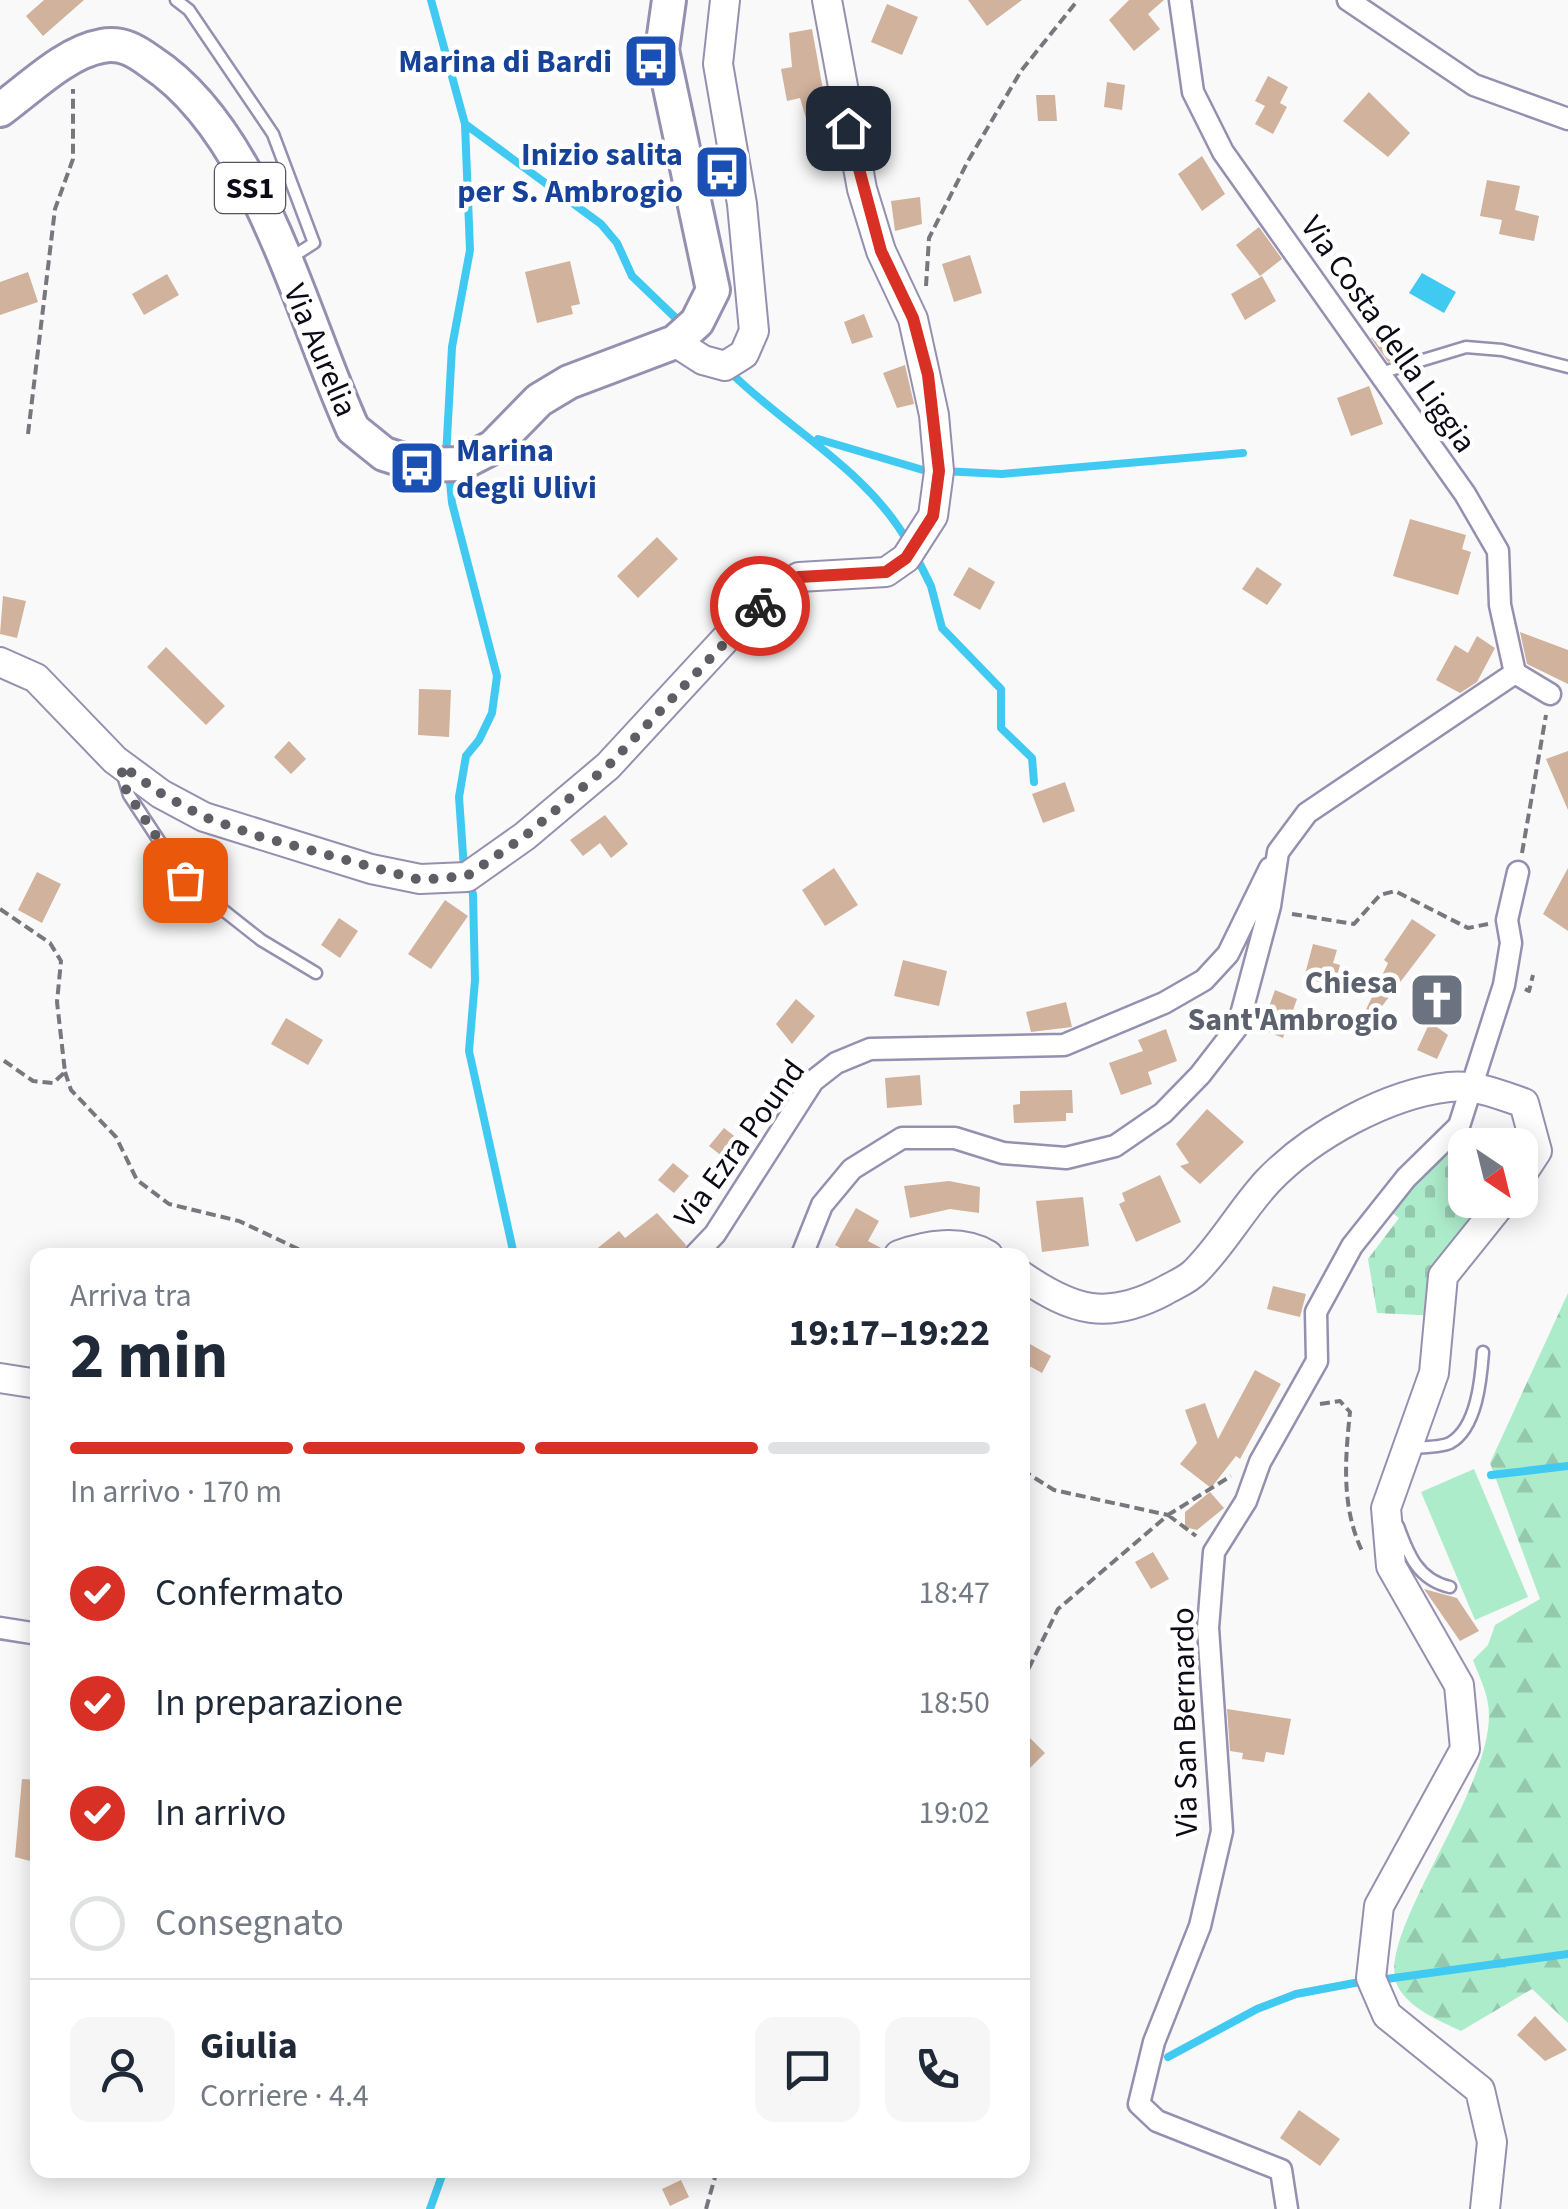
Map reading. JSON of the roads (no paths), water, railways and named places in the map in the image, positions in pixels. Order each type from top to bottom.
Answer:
[{"type":"main road","points":[[669,0],[662,50],[712,290],[686,332]]},
{"type":"main road","name":"Via Aurelia","points":[[0,110],[72,59],[102,46],[128,46],[178,80],[200,102],[234,152],[353,429],[384,454],[419,465],[460,464],[494,447],[540,400],[569,382],[686,332]]},
{"type":"street","points":[[686,332],[703,360],[725,366],[744,354],[754,332],[742,204],[718,64],[725,0]]},
{"type":"street","points":[[0,662],[36,678],[122,766],[204,817],[258,836],[420,880],[467,876],[525,836],[608,766],[743,620],[776,593],[799,577],[886,572],[906,558],[933,516],[939,471],[928,375],[916,331],[881,251],[862,188],[827,0]]},
{"type":"street","name":"Via Costa della Liggia","points":[[1180,0],[1193,92],[1224,152],[1376,374],[1465,494],[1498,552],[1500,604],[1514,673]]},
{"type":"street","points":[[1348,0],[1474,85],[1568,119]]},
{"type":"street","points":[[805,1248],[822,1206],[852,1169],[902,1138],[955,1138],[1003,1153],[1066,1158],[1115,1146],[1163,1113],[1200,1075],[1238,1026],[1278,852],[1306,813],[1514,673],[1550,694]]},
{"type":"street","name":"Via Ezra Pound","points":[[702,1248],[716,1234],[813,1081],[836,1062],[870,1049],[1064,1045],[1164,1003],[1204,980],[1228,954],[1278,852]]},
{"type":"street","name":"Via San Bernardo","points":[[1287,2209],[1281,2170],[1157,2121],[1140,2104],[1154,2042],[1200,1926],[1222,1831],[1208,1628],[1214,1552],[1246,1501],[1260,1462],[1317,1361],[1316,1312],[1352,1246],[1406,1178],[1460,1126],[1504,985],[1510,943],[1507,920],[1518,872]]},
{"type":"street","points":[[1030,1282],[1056,1300],[1103,1312],[1150,1298],[1194,1275],[1268,1182],[1307,1146],[1413,1094],[1452,1086],[1524,1103],[1531,1128]]},
{"type":"street","points":[[1485,2209],[1492,2142],[1480,2090],[1387,2015],[1371,1978],[1379,1906],[1465,1749],[1459,1685],[1391,1566],[1386,1508],[1434,1372],[1443,1276],[1490,1218]]},
{"type":"street","points":[[919,1248],[976,1248]]},
{"type":"street","points":[[0,1378],[30,1383]]},
{"type":"street","points":[[0,1628],[30,1633]]},
{"type":"lane","points":[[176,0],[189,10],[273,134],[308,217],[314,243],[284,262]]},
{"type":"lane","points":[[1376,374],[1466,347],[1502,350],[1568,367]]},
{"type":"lane","points":[[122,766],[122,782],[129,795],[185,880],[261,940],[316,973]]},
{"type":"lane","points":[[1408,1448],[1449,1444],[1465,1428],[1480,1384],[1483,1352]]},
{"type":"lane","points":[[1393,1490],[1396,1520],[1410,1560],[1434,1583],[1450,1587]]},
{"type":"water","points":[[1422,273],[1456,292],[1444,313],[1409,293]]},
{"type":"waterway","points":[[431,0],[465,124],[601,224],[617,243],[632,276],[684,326]]},
{"type":"waterway","points":[[446,457],[452,347],[470,250],[465,124]]},
{"type":"waterway","points":[[729,371],[871,493],[909,544]]},
{"type":"waterway","points":[[818,439],[923,470],[1002,474],[1243,453]]},
{"type":"waterway","points":[[449,471],[452,503],[497,676],[492,713],[466,756],[459,797],[464,869],[473,894],[475,980],[469,1051],[512,1248]]},
{"type":"waterway","points":[[916,556],[931,586],[942,628],[1001,689],[1001,728],[1032,758],[1034,782]]},
{"type":"waterway","points":[[1491,1475],[1568,1466]]},
{"type":"waterway","points":[[1379,1980],[1568,1954]]},
{"type":"waterway","points":[[1168,2057],[1257,2009],[1296,1994],[1365,1981]]},
{"type":"waterway","points":[[430,2209],[441,2178]]},
{"type":"place","name":"Marina di Bardi","points":[[651,61]]},
{"type":"place","name":"Inizio salita per S. Ambrogio","points":[[722,172]]},
{"type":"place","name":"Marina degli Ulivi","points":[[417,468]]},
{"type":"place","name":"Chiesa Sant'Ambrogio","points":[[1437,1000]]}]
